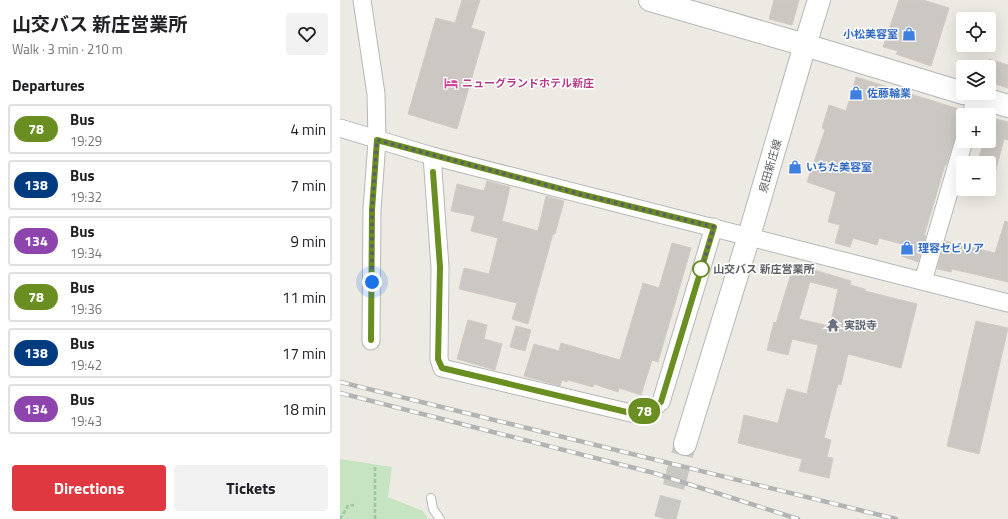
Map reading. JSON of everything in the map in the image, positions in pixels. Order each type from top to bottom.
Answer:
[{"type":"main road","points":[[650,0],[805,45],[956,95]]},
{"type":"main road","name":"泉田新庄線","points":[[684,444],[749,236],[819,0]]},
{"type":"main road","points":[[975,100],[1008,106]]},
{"type":"street","points":[[362,0],[376,94],[377,140],[372,210],[371,340]]},
{"type":"street","points":[[340,128],[432,156],[1008,303]]},
{"type":"street","points":[[923,281],[962,148]]},
{"type":"street","points":[[432,156],[440,267],[438,359],[442,368],[635,414],[652,409],[661,402],[714,227]]},
{"type":"lane","points":[[431,498],[433,509],[440,519]]},
{"type":"path","points":[[375,467],[375,519]]},
{"type":"path","points":[[340,519],[348,506],[354,505]]},
{"type":"green space","points":[[340,459],[392,467],[388,497],[423,511],[428,519],[340,519]]},
{"type":"building","points":[[462,0],[480,0],[471,28],[485,32],[457,129],[408,114],[436,18],[455,23]]},
{"type":"building","points":[[774,0],[799,0],[792,25],[769,19]]},
{"type":"building","points":[[899,0],[923,0],[949,8],[931,66],[896,54],[898,51],[883,47]]},
{"type":"building","points":[[996,61],[1008,65],[1008,88],[996,84]]},
{"type":"building","points":[[856,77],[956,108],[956,136],[945,165],[918,262],[901,256],[905,245],[879,238],[877,245],[853,238],[850,247],[835,243],[840,225],[828,222],[836,192],[807,182],[825,130],[822,128],[829,105],[846,111]]},
{"type":"building","points":[[996,119],[1008,122],[1008,140],[1004,139],[996,169],[996,156],[979,156],[982,148],[996,148]]},
{"type":"building","points":[[487,181],[510,187],[502,221],[538,231],[546,196],[564,201],[555,234],[553,234],[528,324],[512,319],[517,303],[459,289],[464,268],[489,274],[498,238],[471,231],[475,216],[451,211],[457,184],[484,191]]},
{"type":"building","points":[[1005,221],[1008,222],[1008,282],[952,269],[951,272],[937,269],[945,241],[995,253]]},
{"type":"building","points":[[672,243],[691,248],[658,362],[652,360],[641,395],[619,388],[618,392],[594,384],[593,387],[568,380],[567,382],[562,380],[560,386],[524,376],[534,344],[559,351],[561,343],[620,360],[643,283],[659,288]]},
{"type":"building","points":[[794,264],[851,281],[850,285],[865,289],[865,291],[917,304],[901,368],[848,354],[841,385],[838,384],[824,438],[831,440],[827,457],[833,458],[829,478],[799,471],[802,459],[738,443],[744,415],[778,423],[787,389],[807,394],[818,345],[792,339],[788,355],[767,350],[774,322],[776,323]],"holes":[[[810,282],[838,289],[830,326],[799,319]]]},
{"type":"building","points":[[468,320],[487,325],[484,339],[502,344],[495,370],[457,359]]},
{"type":"building","points":[[976,321],[1008,328],[979,454],[947,446]]},
{"type":"building","points":[[516,326],[531,330],[525,351],[510,347]]},
{"type":"tunnel","points":[[665,519],[685,444]]},
{"type":"railway","points":[[340,382],[896,519]]},
{"type":"railway","points":[[340,393],[654,473],[798,519]]},
{"type":"bus line","name":"78","points":[[371,340],[372,210],[377,140],[432,156],[714,227],[661,402],[652,409],[635,414],[442,368],[438,359],[440,267],[433,172]]},
{"type":"place","name":"小松美容室","points":[[909,34]]},
{"type":"place","name":"ニューグランドホテル新庄","points":[[451,83]]},
{"type":"place","name":"佐藤輪業","points":[[856,93]]},
{"type":"place","name":"いちた美容室","points":[[795,167]]},
{"type":"place","name":"理容セビリア","points":[[907,248]]},
{"type":"place","name":"山交バス 新庄営業所","points":[[701,269]]},
{"type":"place","name":"実説寺","points":[[833,325]]},
{"type":"route","points":[[372,282],[372,210],[377,140],[432,156],[714,227],[701,271],[701,269]]}]
